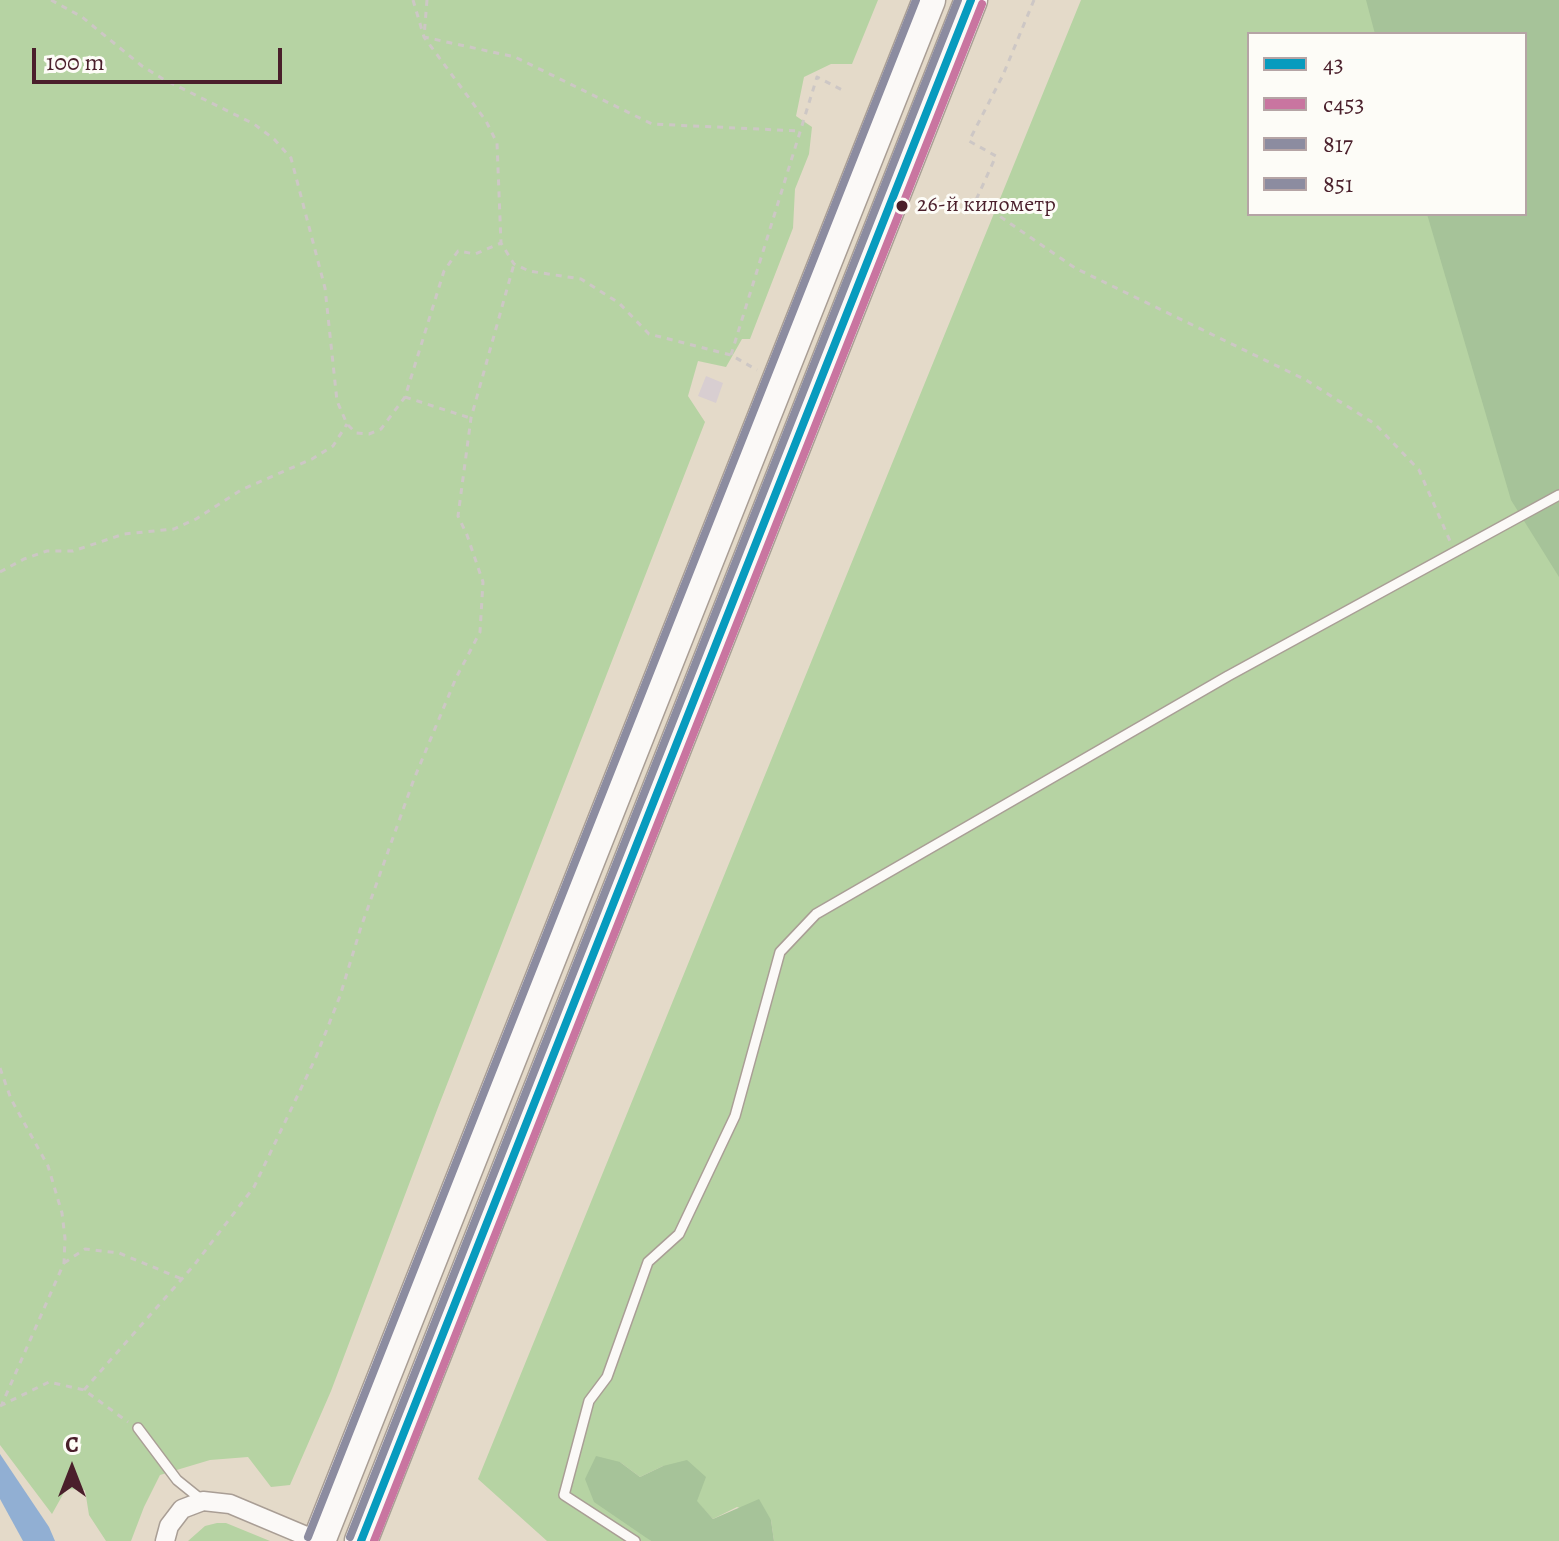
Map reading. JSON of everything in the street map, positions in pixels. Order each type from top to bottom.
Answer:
[{"type":"highway","points":[[318,1541],[929,0]]},
{"type":"highway","points":[[364,1532],[971,0]]},
{"type":"street","points":[[165,1541],[169,1526],[182,1509],[203,1501],[230,1504],[318,1541]]},
{"type":"lane","points":[[635,1541],[564,1495],[589,1401],[607,1377],[648,1262],[679,1234],[735,1116],[780,952],[816,914],[1214,684],[1559,495]]},
{"type":"lane","points":[[138,1428],[177,1480],[203,1501]]},
{"type":"path","points":[[51,0],[82,17],[142,66],[163,79],[254,124],[274,139],[291,158],[325,288],[337,401],[347,424],[356,433],[369,434],[381,429],[405,397],[444,271],[458,251],[475,254],[501,243]]},
{"type":"path","points":[[413,0],[424,37],[486,121],[497,143],[501,243],[514,264],[529,271],[581,279],[619,303],[649,334],[731,355],[778,381]]},
{"type":"path","points":[[424,37],[427,0]]},
{"type":"path","points":[[1034,0],[1003,75],[969,141],[996,156],[976,200],[1075,268],[1306,380],[1375,424],[1419,470],[1454,552]]},
{"type":"path","points":[[424,37],[515,57],[652,124],[800,131]]},
{"type":"path","points":[[731,355],[817,77],[846,92]]},
{"type":"path","points":[[84,1390],[182,1279],[254,1187],[316,1057],[414,779],[456,678],[480,632],[483,582],[458,516],[471,418],[514,264]]},
{"type":"path","points":[[405,397],[471,418]]},
{"type":"path","points":[[0,572],[47,551],[73,551],[124,534],[174,529],[196,519],[241,490],[312,459],[333,446],[347,424]]},
{"type":"path","points":[[0,1068],[11,1099],[48,1166],[62,1213],[64,1263],[1,1405]]},
{"type":"path","points":[[64,1263],[85,1249],[119,1253],[182,1279]]},
{"type":"path","points":[[1,1405],[49,1382],[84,1390],[138,1428]]},
{"type":"green space","points":[[0,0],[878,0],[852,64],[831,64],[804,77],[796,116],[812,127],[809,154],[795,189],[793,228],[750,339],[742,339],[726,367],[698,361],[688,396],[705,422],[331,1391],[290,1485],[271,1487],[248,1457],[210,1460],[160,1475],[131,1541],[106,1541],[89,1515],[85,1490],[66,1489],[52,1514],[0,1445]]},
{"type":"green space","points":[[1081,0],[1559,0],[1559,1541],[774,1541],[771,1520],[737,1507],[713,1519],[663,1466],[640,1477],[620,1462],[637,1529],[651,1541],[547,1541],[478,1479]]},
{"type":"green space","points":[[1366,0],[1559,0],[1559,577],[1511,500],[1428,216],[1527,216],[1527,32],[1374,32]]},
{"type":"green space","points":[[596,1456],[620,1462],[640,1477],[663,1466],[687,1460],[706,1477],[697,1501],[713,1519],[759,1499],[771,1520],[774,1541],[651,1541],[594,1502],[585,1479]]},
{"type":"green space","points":[[226,1523],[270,1541],[188,1541],[205,1526]]},
{"type":"water","points":[[0,1454],[49,1527],[55,1541],[23,1541],[0,1499]]},
{"type":"building","points":[[706,376],[723,383],[716,403],[698,396]]},
{"type":"transit line","name":"851","points":[[308,1537],[916,0]]},
{"type":"transit line","name":"817","points":[[350,1537],[958,0]]},
{"type":"transit line","name":"43","points":[[361,1541],[971,0]]},
{"type":"transit line","name":"с453","points":[[374,1541],[982,4]]},
{"type":"place","name":"26-й километр","points":[[902,206]]}]
